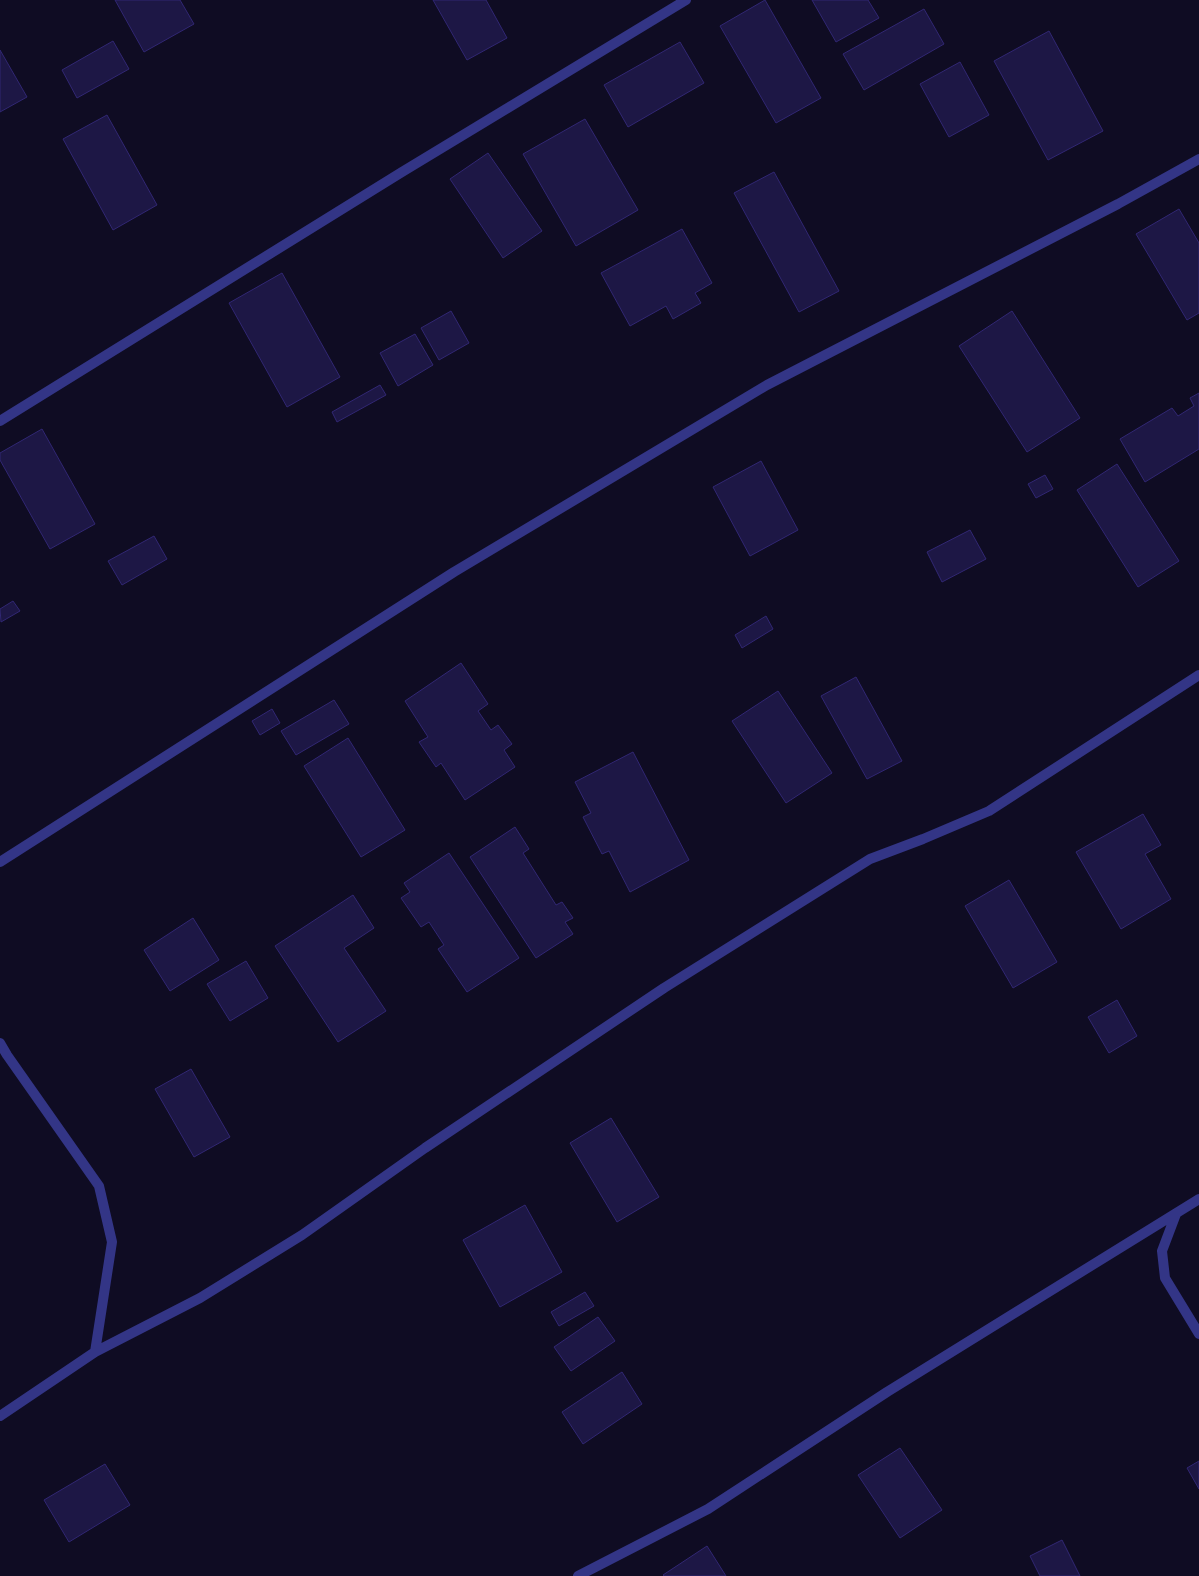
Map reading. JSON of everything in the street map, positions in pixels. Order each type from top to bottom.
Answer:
[{"type":"street","points":[[0,421],[402,172],[686,0]]},
{"type":"street","points":[[0,862],[454,572],[767,385],[1118,204],[1199,159]]},
{"type":"street","points":[[0,1416],[95,1352],[200,1298],[302,1235],[425,1148],[664,988],[870,859],[989,811],[1199,675]]},
{"type":"street","points":[[0,1043],[99,1186],[112,1242],[95,1352]]},
{"type":"street","points":[[578,1576],[708,1509],[886,1392],[1199,1199]]},
{"type":"street","points":[[1176,1214],[1162,1251],[1165,1278],[1199,1334]]},
{"type":"building","points":[[115,0],[180,0],[194,24],[144,52]]},
{"type":"building","points":[[433,0],[486,0],[507,38],[467,60]]},
{"type":"building","points":[[765,0],[821,98],[776,123],[720,26]]},
{"type":"building","points":[[812,0],[868,0],[879,18],[836,42]]},
{"type":"building","points":[[924,9],[944,44],[864,90],[843,54]]},
{"type":"building","points":[[1049,31],[1103,131],[1048,160],[994,61]]},
{"type":"building","points":[[113,41],[129,69],[77,98],[62,70]]},
{"type":"building","points":[[680,42],[704,83],[628,127],[604,85]]},
{"type":"building","points":[[0,50],[27,97],[0,112]]},
{"type":"building","points":[[960,62],[989,115],[949,137],[920,84]]},
{"type":"building","points":[[107,115],[157,205],[113,230],[63,139]]},
{"type":"building","points":[[585,119],[638,210],[576,246],[523,154]]},
{"type":"building","points":[[488,153],[542,231],[503,258],[450,179]]},
{"type":"building","points":[[774,172],[839,291],[799,312],[734,193]]},
{"type":"building","points":[[1179,209],[1199,243],[1199,313],[1187,320],[1136,234]]},
{"type":"building","points":[[682,229],[712,283],[695,293],[701,303],[673,319],[666,306],[630,326],[601,273]]},
{"type":"building","points":[[282,273],[340,377],[287,407],[229,303]]},
{"type":"building","points":[[451,311],[469,343],[439,360],[421,328]]},
{"type":"building","points":[[1012,311],[1080,418],[1027,452],[959,346]]},
{"type":"building","points":[[415,334],[433,365],[398,386],[380,353]]},
{"type":"building","points":[[380,385],[386,395],[337,422],[332,412]]},
{"type":"building","points":[[1199,393],[1199,449],[1145,482],[1120,439],[1172,408],[1178,416],[1194,406],[1190,398]]},
{"type":"building","points":[[42,429],[95,524],[50,549],[0,460],[0,453]]},
{"type":"building","points":[[761,461],[798,530],[750,556],[713,487]]},
{"type":"building","points":[[1117,464],[1179,561],[1138,587],[1077,490]]},
{"type":"building","points":[[1045,475],[1053,489],[1036,498],[1028,484]]},
{"type":"building","points":[[970,530],[986,559],[942,582],[927,552]]},
{"type":"building","points":[[154,536],[167,559],[122,585],[108,561]]},
{"type":"building","points":[[13,601],[20,611],[1,622],[0,609]]},
{"type":"building","points":[[766,616],[773,629],[742,648],[735,635]]},
{"type":"building","points":[[461,663],[488,704],[478,711],[491,730],[498,725],[512,744],[504,750],[515,767],[465,800],[441,763],[436,767],[419,742],[428,737],[405,701]]},
{"type":"building","points":[[856,677],[902,761],[867,779],[821,696]]},
{"type":"building","points":[[778,691],[832,773],[786,803],[732,721]]},
{"type":"building","points":[[334,700],[349,724],[296,755],[281,731]]},
{"type":"building","points":[[272,709],[280,723],[260,735],[252,721]]},
{"type":"building","points":[[348,738],[405,830],[361,857],[304,766]]},
{"type":"building","points":[[633,752],[689,860],[630,892],[609,851],[602,854],[583,817],[591,813],[575,782]]},
{"type":"building","points":[[1143,814],[1161,845],[1145,854],[1171,899],[1121,929],[1076,852]]},
{"type":"building","points":[[515,827],[529,849],[523,853],[556,905],[562,902],[573,918],[565,922],[573,934],[536,958],[470,857]]},
{"type":"building","points":[[449,853],[519,958],[467,992],[438,949],[444,945],[429,922],[421,927],[401,898],[410,892],[404,883]]},
{"type":"building","points":[[1009,880],[1057,962],[1013,988],[965,906]]},
{"type":"building","points":[[353,895],[374,928],[344,948],[386,1011],[338,1042],[275,946]]},
{"type":"building","points":[[193,918],[219,960],[170,991],[144,950]]},
{"type":"building","points":[[246,961],[268,998],[230,1021],[207,984]]},
{"type":"building","points":[[1117,1000],[1137,1036],[1109,1053],[1088,1017]]},
{"type":"building","points":[[191,1069],[230,1137],[194,1157],[155,1089]]},
{"type":"building","points":[[611,1118],[659,1197],[617,1222],[570,1143]]},
{"type":"building","points":[[525,1205],[562,1272],[500,1307],[463,1240]]},
{"type":"building","points":[[585,1292],[594,1306],[559,1326],[551,1312]]},
{"type":"building","points":[[598,1317],[615,1341],[571,1371],[554,1347]]},
{"type":"building","points":[[622,1372],[642,1404],[583,1444],[562,1412]]},
{"type":"building","points":[[900,1448],[942,1510],[900,1538],[858,1475]]},
{"type":"building","points":[[1199,1461],[1199,1489],[1187,1468]]},
{"type":"building","points":[[105,1464],[130,1505],[69,1542],[44,1500]]},
{"type":"building","points":[[1062,1540],[1080,1576],[1040,1576],[1030,1556]]},
{"type":"building","points":[[707,1546],[726,1576],[663,1575]]}]
